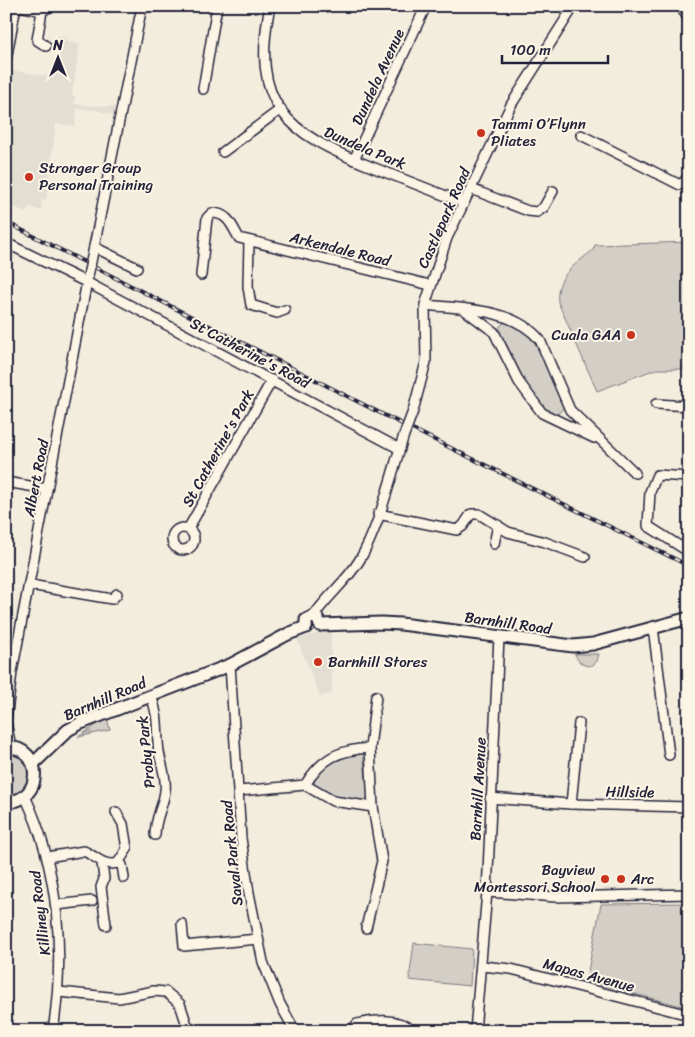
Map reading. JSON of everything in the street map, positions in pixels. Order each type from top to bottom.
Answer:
[{"type":"main road","name":"Barnhill Road","points":[[31,759],[68,730],[81,723],[230,665],[288,634],[306,627],[306,620],[380,622],[555,645],[580,646],[689,618]]},
{"type":"main road","points":[[6,802],[18,800],[25,796],[34,783],[36,776],[31,759],[9,747]]},
{"type":"street","points":[[6,60],[17,6],[42,11],[51,6]]},
{"type":"street","name":"Albert Road","points":[[9,747],[6,721],[12,672],[93,249],[142,6]]},
{"type":"street","points":[[203,89],[217,6]]},
{"type":"street","name":"Dundela Park","points":[[270,6],[264,55],[265,72],[280,109],[298,130],[310,139],[354,160],[464,204]]},
{"type":"street","name":"Dundela Avenue","points":[[354,160],[426,6]]},
{"type":"street","name":"Castlepark Road","points":[[316,621],[350,575],[372,535],[404,435],[414,411],[426,362],[423,328],[424,305],[447,238],[511,105],[574,6]]},
{"type":"street","points":[[680,6],[689,18]]},
{"type":"street","points":[[42,11],[37,40],[46,46]]},
{"type":"street","points":[[223,152],[280,109]]},
{"type":"street","points":[[581,135],[680,185],[689,177]]},
{"type":"street","points":[[471,189],[537,212],[544,206],[553,191]]},
{"type":"street","points":[[201,275],[207,218],[212,213],[225,216],[239,238],[246,240],[248,287],[251,305],[277,313],[285,310]]},
{"type":"street","name":"Arkendale Road","points":[[246,240],[430,285]]},
{"type":"street","name":"St Catherine's Road","points":[[6,243],[88,283],[400,448]]},
{"type":"street","points":[[93,249],[137,268]]},
{"type":"street","points":[[424,305],[502,315],[532,330],[540,340],[570,410],[635,473]]},
{"type":"street","points":[[466,310],[494,332],[519,382],[542,413],[601,441]]},
{"type":"street","points":[[494,332],[502,315]]},
{"type":"street","name":"St Catherine's Park","points":[[188,529],[272,380]]},
{"type":"street","points":[[656,404],[689,406]]},
{"type":"street","points":[[562,423],[570,410]]},
{"type":"street","points":[[689,477],[657,475],[652,482],[650,492],[648,526],[689,552]]},
{"type":"street","points":[[6,482],[47,489]]},
{"type":"street","points":[[378,514],[457,530],[464,526],[471,514],[475,513],[508,532],[545,542],[585,557]]},
{"type":"street","points":[[494,544],[498,525]]},
{"type":"street","points":[[30,585],[112,599],[117,594]]},
{"type":"street","points":[[653,627],[669,755]]},
{"type":"street","name":"Barnhill Avenue","points":[[475,1031],[487,892],[499,637]]},
{"type":"street","name":"Saval Park Road","points":[[230,665],[244,865],[258,939],[270,982],[295,1031]]},
{"type":"street","name":"Proby Park","points":[[150,696],[157,713],[158,746],[165,782],[163,801],[156,818],[156,836]]},
{"type":"street","points":[[366,928],[382,861],[374,807],[370,748],[376,696]]},
{"type":"street","points":[[571,804],[579,723]]},
{"type":"street","points":[[305,785],[322,763],[335,755],[345,750],[370,748]]},
{"type":"street","points":[[239,791],[305,785],[333,802],[374,807]]},
{"type":"street","name":"Killiney Road","points":[[25,796],[40,831],[56,905],[59,992],[53,1031]]},
{"type":"street","name":"Hillside","points":[[490,798],[571,804],[689,807]]},
{"type":"street","points":[[47,857],[84,851],[102,863],[112,865],[118,863],[127,849],[123,824],[116,812]]},
{"type":"street","points":[[102,863],[104,879],[101,886],[106,925]]},
{"type":"street","points":[[118,863],[122,865],[124,878]]},
{"type":"street","points":[[487,892],[556,897],[689,894]]},
{"type":"street","points":[[56,905],[92,901]]},
{"type":"street","points":[[182,924],[184,946],[258,939]]},
{"type":"street","name":"Mapas Avenue","points":[[482,966],[511,969],[689,1015]]},
{"type":"street","points":[[59,992],[119,998],[154,990],[166,992],[180,1004],[189,1031]]},
{"type":"street","points":[[352,1031],[357,1024],[377,1021],[398,1022],[412,1031]]},
{"type":"shaded area","points":[[58,36],[66,37],[66,42],[80,43],[72,96],[75,96],[74,104],[117,107],[115,116],[97,110],[77,109],[75,126],[56,124],[46,200],[42,199],[41,211],[29,207],[26,213],[6,202],[6,85],[9,70],[54,77]]},
{"type":"shaded area","points":[[331,630],[332,693],[320,697],[297,639]]},
{"type":"green space","name":"Cuala GAA","points":[[689,242],[689,369],[656,369],[597,391],[558,302],[558,293],[563,278],[573,266],[593,250],[595,245]]},
{"type":"green space","points":[[506,321],[533,335],[565,406],[559,413],[554,414],[538,400],[510,359],[500,334],[500,326]]},
{"type":"green space","points":[[575,654],[599,654],[597,661],[588,666],[581,663]]},
{"type":"green space","points":[[107,718],[110,730],[78,737]]},
{"type":"green space","points":[[363,752],[368,797],[366,800],[338,797],[319,789],[314,784],[315,776],[325,764],[348,754]]},
{"type":"green space","points":[[6,753],[24,759],[30,770],[26,791],[6,799]]},
{"type":"green space","points":[[689,903],[689,1008],[586,981],[601,904]]},
{"type":"green space","points":[[414,943],[472,949],[470,986],[409,980]]},
{"type":"railway","points":[[6,222],[384,415],[689,566]]},
{"type":"place","name":"Tammi O’Flynn Pliates","points":[[481,133]]},
{"type":"place","name":"Stronger Group Personal Training","points":[[29,177]]},
{"type":"place","name":"Cuala GAA","points":[[631,335]]},
{"type":"place","name":"Barnhill Stores","points":[[318,662]]},
{"type":"place","name":"Bayview Montessori School","points":[[605,879]]},
{"type":"place","name":"Arc","points":[[621,879]]}]
